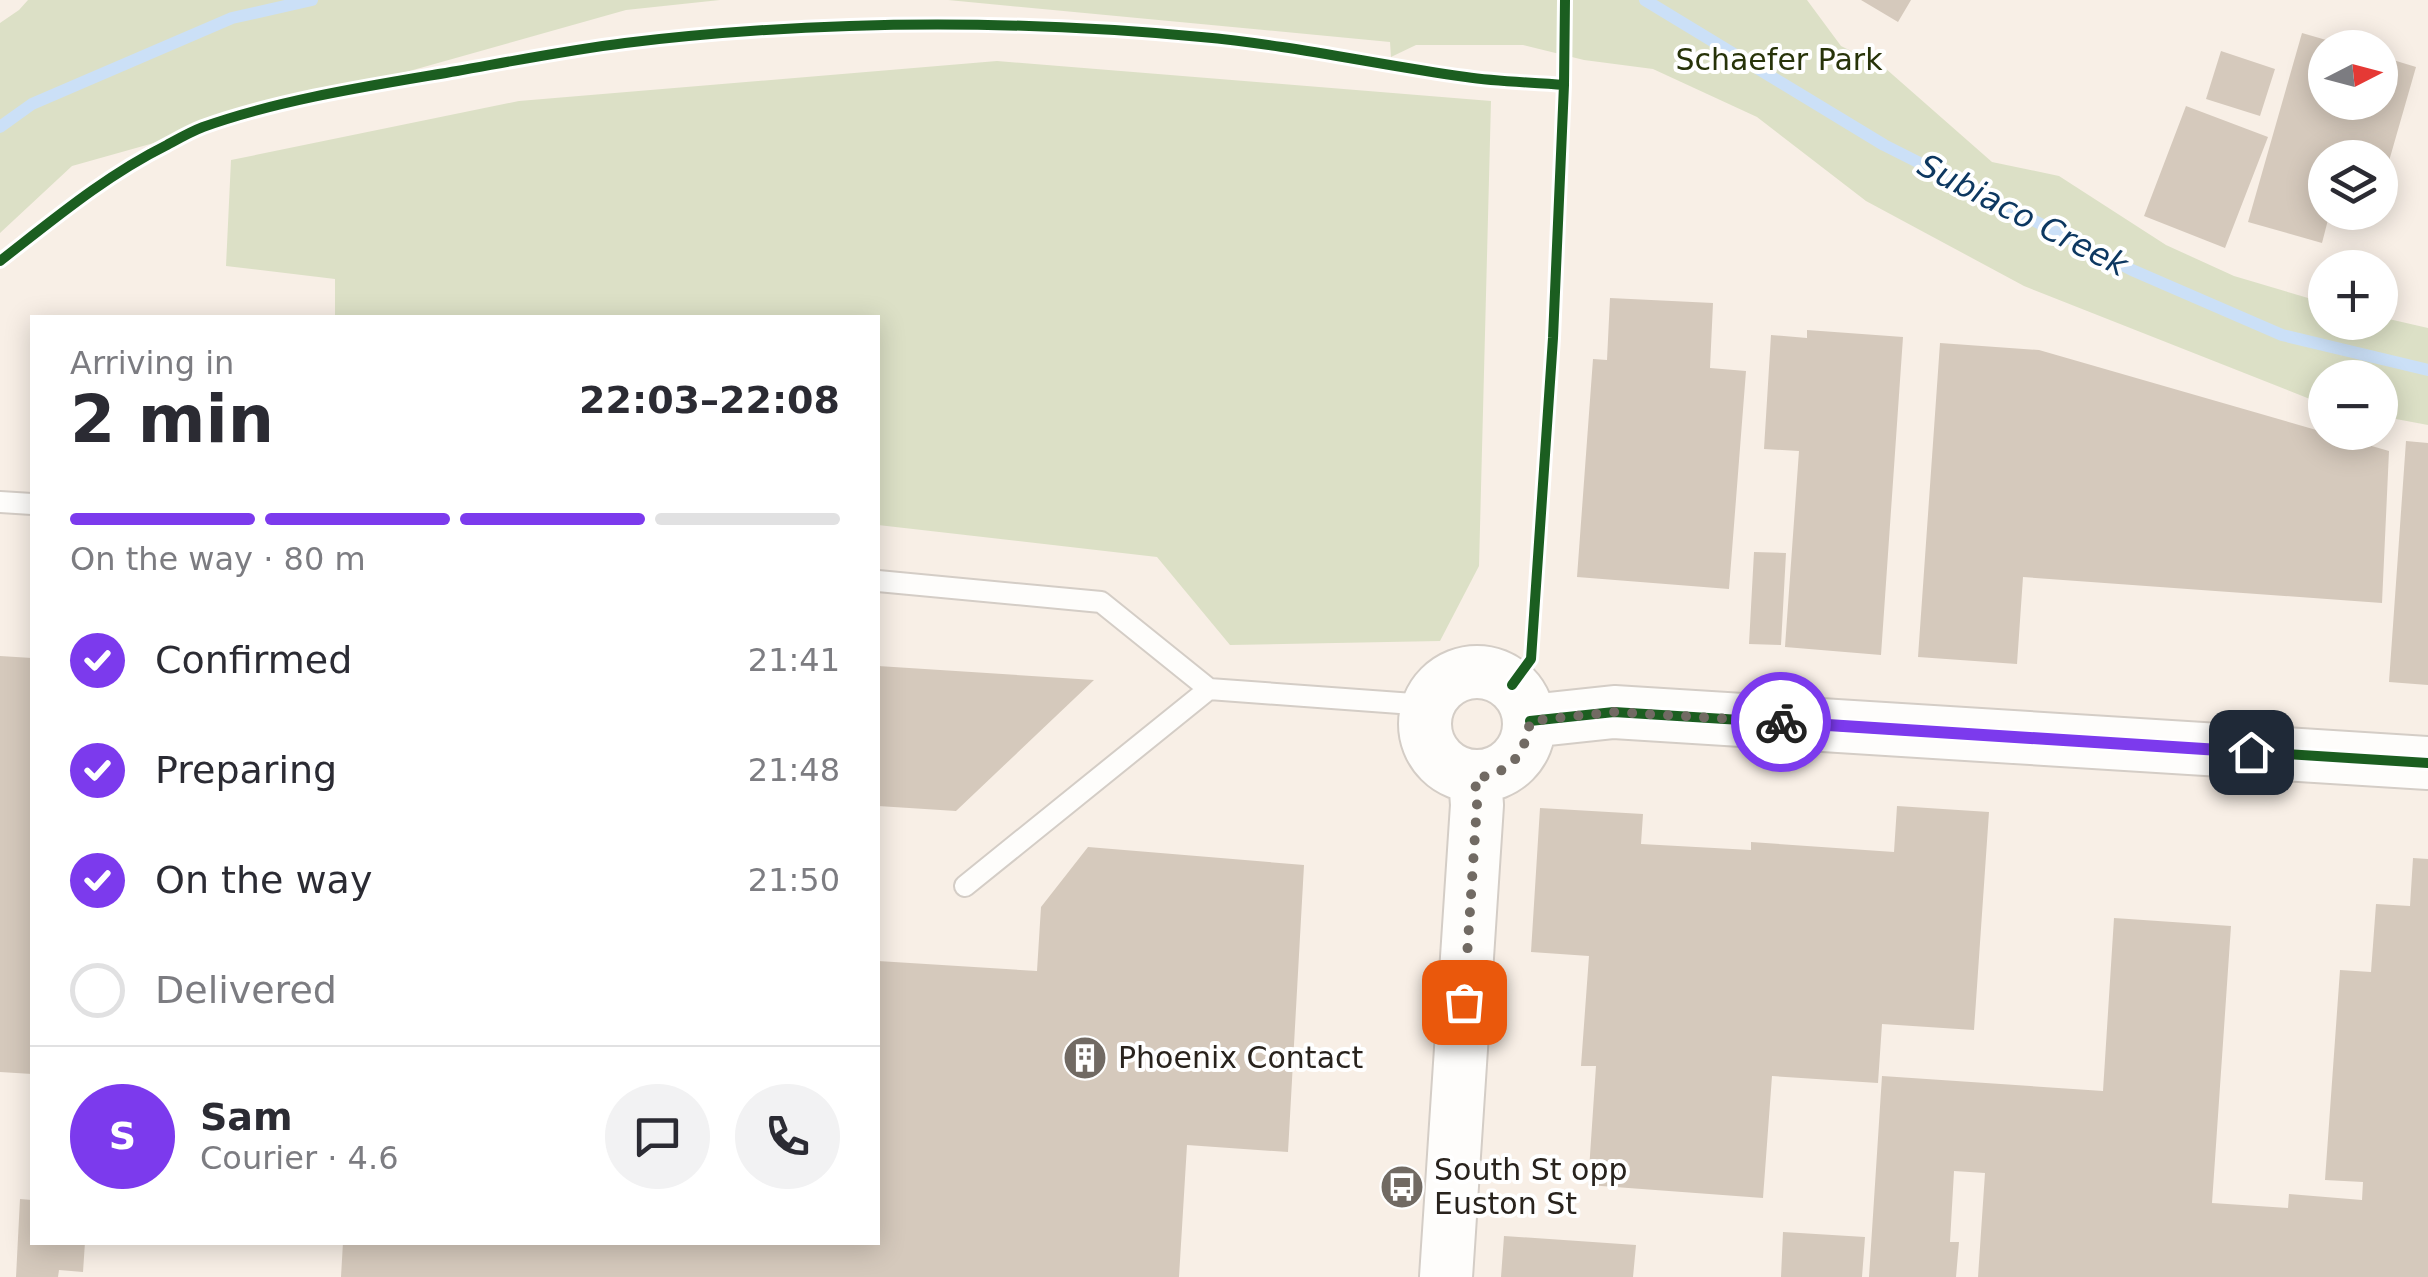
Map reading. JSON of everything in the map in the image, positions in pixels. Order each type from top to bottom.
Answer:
[{"type":"street","points":[[1490,673],[1512,684],[1523,699],[1530,721],[1527,740],[1513,763],[1497,773],[1475,778],[1457,773],[1435,757],[1426,740],[1428,704],[1433,694],[1458,674],[1490,673]]},
{"type":"street","points":[[1530,721],[1614,712],[2428,763]]},
{"type":"street","points":[[1446,1277],[1477,804],[1475,778]]},
{"type":"lane","points":[[0,502],[30,504]]},
{"type":"lane","points":[[880,581],[1101,602],[1209,689],[1428,704]]},
{"type":"lane","points":[[965,886],[1209,689]]},
{"type":"green space","points":[[28,0],[720,0],[626,10],[72,166],[0,233],[0,23]]},
{"type":"green space","name":"Schaefer Park","points":[[948,0],[1807,0],[1841,46],[1885,68],[1992,162],[2059,176],[2166,245],[2234,276],[2308,298],[2308,340],[2398,340],[2398,321],[2428,328],[2428,425],[2398,419],[2398,360],[2308,360],[2308,398],[2024,286],[1866,201],[1757,117],[1653,69],[1584,60],[1523,45],[1416,45],[1391,57],[1390,42]]},
{"type":"green space","points":[[997,61],[1491,101],[1479,566],[1440,641],[1230,645],[1157,557],[880,525],[880,315],[335,315],[335,279],[226,266],[231,160],[519,101]]},
{"type":"building","points":[[1861,0],[1911,0],[1898,22]]},
{"type":"building","points":[[2302,33],[2308,35],[2308,120],[2398,120],[2398,62],[2416,67],[2395,140],[2308,140],[2308,230],[2325,230],[2322,243],[2248,222]]},
{"type":"building","points":[[2221,51],[2275,69],[2260,116],[2206,99]]},
{"type":"building","points":[[2186,106],[2268,137],[2225,248],[2144,216]]},
{"type":"building","points":[[1610,298],[1713,303],[1710,368],[1746,371],[1729,589],[1577,577],[1593,359],[1607,360]]},
{"type":"building","points":[[1807,330],[1903,337],[1881,655],[1785,647],[1799,451],[1764,449],[1771,335],[1807,338]]},
{"type":"building","points":[[1940,343],[2039,350],[2308,428],[2308,450],[2389,451],[2382,603],[2023,577],[2017,664],[1918,657]]},
{"type":"building","points":[[2406,441],[2428,443],[2428,685],[2389,682]]},
{"type":"building","points":[[1754,552],[1786,553],[1781,645],[1749,644]]},
{"type":"building","points":[[0,656],[30,658],[30,1074],[0,1072]]},
{"type":"building","points":[[880,666],[1094,680],[956,811],[880,806]]},
{"type":"building","points":[[1897,806],[1989,812],[1974,1030],[1882,1024],[1878,1083],[1772,1076],[1763,1198],[1588,1185],[1596,1066],[1581,1066],[1589,956],[1531,952],[1540,808],[1643,814],[1641,844],[1751,850],[1751,842],[1894,852]]},
{"type":"building","name":"Phoenix Contact","points":[[1088,847],[1304,865],[1288,1152],[1187,1145],[1179,1277],[341,1277],[343,1245],[880,1245],[880,961],[1037,971],[1041,907]]},
{"type":"building","points":[[2413,858],[2428,859],[2428,1277],[1978,1277],[1985,1173],[1954,1171],[1950,1242],[1959,1242],[1956,1277],[1869,1277],[1882,1076],[2103,1091],[2114,918],[2231,926],[2212,1203],[2288,1208],[2289,1194],[2362,1200],[2363,1182],[2325,1180],[2340,970],[2371,972],[2376,904],[2410,906]]},
{"type":"building","points":[[20,1199],[30,1200],[30,1245],[85,1245],[83,1272],[59,1270],[58,1277],[16,1277]]},
{"type":"building","points":[[1783,1232],[1865,1237],[1862,1277],[1781,1277]]},
{"type":"building","points":[[1504,1236],[1636,1245],[1633,1277],[1501,1277]]},
{"type":"waterway","name":"Subiaco Creek","points":[[0,127],[32,104],[232,18],[312,0]]},
{"type":"waterway","name":"Subiaco Creek","points":[[1645,0],[1884,145],[2132,270],[2282,335],[2428,370]]},
{"type":"cycle path","points":[[0,261],[101,184],[203,127],[328,94],[562,52],[697,35],[841,26],[1057,27],[1235,41],[1478,79],[1564,85],[1565,0]]},
{"type":"cycle path","points":[[1512,685],[1531,659],[1553,338],[1564,85]]},
{"type":"cycle path","points":[[1530,721],[1614,712],[2428,763]]},
{"type":"way so far","points":[[1464,1002],[1477,804],[1475,778],[1497,773],[1513,763],[1527,740],[1530,721],[1614,712],[1781,722]]},
{"type":"place","name":"Phoenix Contact","points":[[1085,1058]]},
{"type":"place","name":"South St opp Euston St","points":[[1402,1187]]},
{"type":"route","points":[[1781,722],[2251,752]]}]
